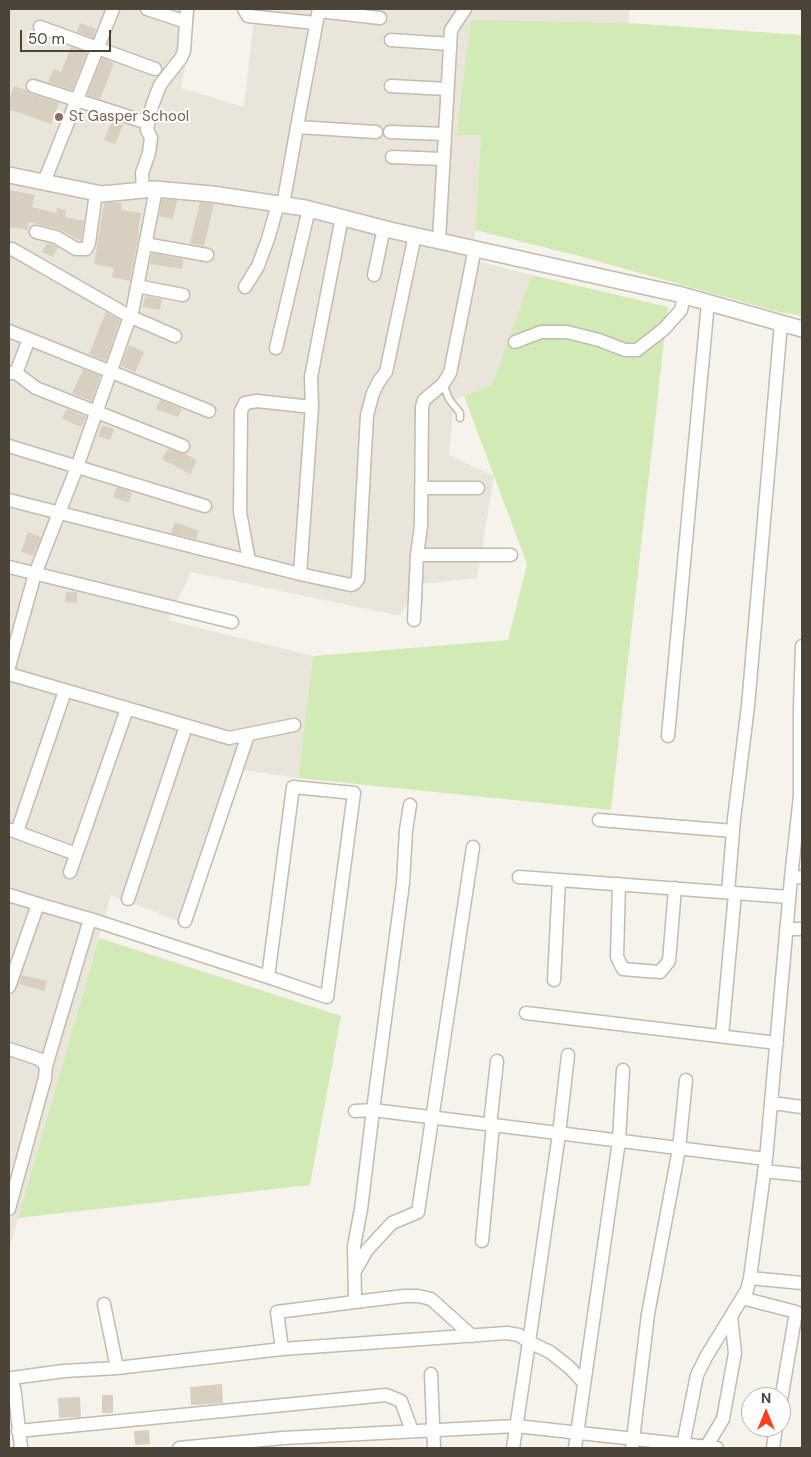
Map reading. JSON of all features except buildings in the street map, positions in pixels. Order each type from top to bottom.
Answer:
[{"type":"street","points":[[44,182],[113,9]]},
{"type":"street","points":[[147,9],[186,22]]},
{"type":"street","points":[[9,667],[34,574],[60,514],[133,308],[145,244],[150,190],[142,173],[149,154],[151,138],[147,130],[148,124],[160,85],[181,58],[184,50],[187,9]]},
{"type":"street","points":[[244,9],[248,16],[318,14],[380,18]]},
{"type":"street","points":[[440,240],[444,134],[451,30],[465,9]]},
{"type":"street","points":[[245,287],[258,266],[281,204],[318,14]]},
{"type":"street","points":[[40,27],[155,69]]},
{"type":"street","points":[[391,40],[450,44]]},
{"type":"street","points":[[33,86],[148,124]]},
{"type":"street","points":[[391,86],[447,89]]},
{"type":"street","points":[[296,127],[376,132]]},
{"type":"street","points":[[390,132],[444,134]]},
{"type":"street","points":[[392,157],[443,159]]},
{"type":"street","points":[[9,175],[102,194],[150,190],[212,194],[309,209],[384,228],[684,296],[802,329]]},
{"type":"street","points":[[36,232],[56,236],[76,249],[86,248],[89,243],[96,193]]},
{"type":"street","points":[[276,348],[309,209]]},
{"type":"street","points":[[300,574],[312,407],[311,377],[342,218]]},
{"type":"street","points":[[374,275],[384,228]]},
{"type":"street","points":[[9,500],[300,574],[351,585],[358,579],[367,415],[376,387],[386,372],[415,235]]},
{"type":"street","points":[[145,244],[208,255]]},
{"type":"street","points":[[414,620],[417,555],[421,526],[422,407],[424,400],[443,384],[450,373],[475,248]]},
{"type":"street","points":[[12,249],[129,316],[175,336]]},
{"type":"street","points":[[137,286],[183,295]]},
{"type":"street","points":[[515,342],[542,332],[567,332],[599,340],[624,350],[637,350],[664,329],[681,310],[684,296]]},
{"type":"street","points":[[668,736],[708,302]]},
{"type":"street","points":[[722,1036],[732,892],[733,831],[748,706],[781,323]]},
{"type":"street","points":[[9,331],[209,411]]},
{"type":"street","points":[[29,339],[12,373],[36,388],[183,446]]},
{"type":"street","points":[[249,561],[240,512],[241,411],[245,403],[257,402],[312,407]]},
{"type":"street","points":[[9,446],[205,506]]},
{"type":"street","points":[[421,488],[478,488]]},
{"type":"street","points":[[417,555],[511,555]]},
{"type":"street","points":[[9,567],[232,622]]},
{"type":"street","points":[[679,1446],[697,1376],[706,1357],[747,1290],[750,1278],[772,1103],[789,898],[796,877],[802,761],[800,708],[802,646]]},
{"type":"street","points":[[9,674],[229,738],[294,726]]},
{"type":"street","points":[[64,691],[13,830],[76,854]]},
{"type":"street","points":[[70,872],[127,709]]},
{"type":"street","points":[[128,899],[186,726]]},
{"type":"street","points":[[185,921],[248,735]]},
{"type":"street","points":[[9,895],[90,919],[327,997],[354,793],[293,788],[268,977]]},
{"type":"street","points":[[355,1302],[354,1246],[403,883],[406,830],[410,805]]},
{"type":"street","points":[[599,820],[733,831]]},
{"type":"street","points":[[354,1271],[368,1250],[392,1223],[418,1212],[474,847]]},
{"type":"street","points":[[519,877],[732,892],[789,898]]},
{"type":"street","points":[[554,980],[559,880]]},
{"type":"street","points":[[619,884],[617,957],[623,969],[660,972],[669,961],[675,888]]},
{"type":"street","points":[[9,988],[38,904]]},
{"type":"street","points":[[9,1209],[45,1078],[46,1066],[90,919]]},
{"type":"street","points":[[786,929],[802,930]]},
{"type":"street","points":[[526,1013],[777,1043]]},
{"type":"street","points":[[9,1049],[40,1059],[46,1066]]},
{"type":"street","points":[[513,1448],[559,1134],[568,1055]]},
{"type":"street","points":[[482,1241],[497,1061]]},
{"type":"street","points":[[576,1448],[619,1141],[623,1070]]},
{"type":"street","points":[[632,1444],[648,1314],[679,1149],[686,1080]]},
{"type":"street","points":[[772,1103],[802,1099]]},
{"type":"street","points":[[772,1103],[802,1107]]},
{"type":"street","points":[[355,1111],[373,1110],[679,1149],[802,1175]]},
{"type":"street","points":[[750,1278],[802,1283]]},
{"type":"street","points":[[282,1349],[277,1312],[404,1296],[418,1296],[431,1299],[472,1336]]},
{"type":"street","points":[[742,1298],[796,1312],[783,1387]]},
{"type":"street","points":[[104,1304],[117,1368]]},
{"type":"street","points":[[179,1448],[283,1438],[516,1426],[632,1444],[705,1448],[723,1420],[735,1353],[731,1317]]},
{"type":"street","points":[[21,1448],[12,1378],[64,1371],[117,1368],[282,1349],[513,1334],[519,1335],[528,1342],[550,1352],[570,1367],[584,1383]]},
{"type":"street","points":[[431,1374],[434,1448]]},
{"type":"street","points":[[18,1431],[386,1395],[401,1401],[412,1431]]},
{"type":"lane","points":[[443,384],[449,399],[460,413],[460,418]]},
{"type":"shaded area","points":[[9,9],[196,9],[181,88],[244,107],[255,9],[629,9],[629,23],[471,21],[456,135],[481,135],[473,260],[532,275],[492,385],[454,400],[449,455],[494,476],[477,578],[420,584],[400,616],[191,572],[168,620],[313,656],[298,778],[244,770],[191,926],[111,895],[9,1250]]},
{"type":"green space","points":[[471,20],[629,23],[802,35],[802,316],[779,312],[579,256],[475,230],[481,135],[456,135]]},
{"type":"green space","points":[[532,275],[668,307],[611,810],[298,778],[313,656],[508,640],[527,564],[464,396],[492,385]]},
{"type":"green space","points":[[99,938],[341,1016],[310,1185],[18,1218]]},
{"type":"place","name":"St Gasper School","points":[[59,117]]}]
